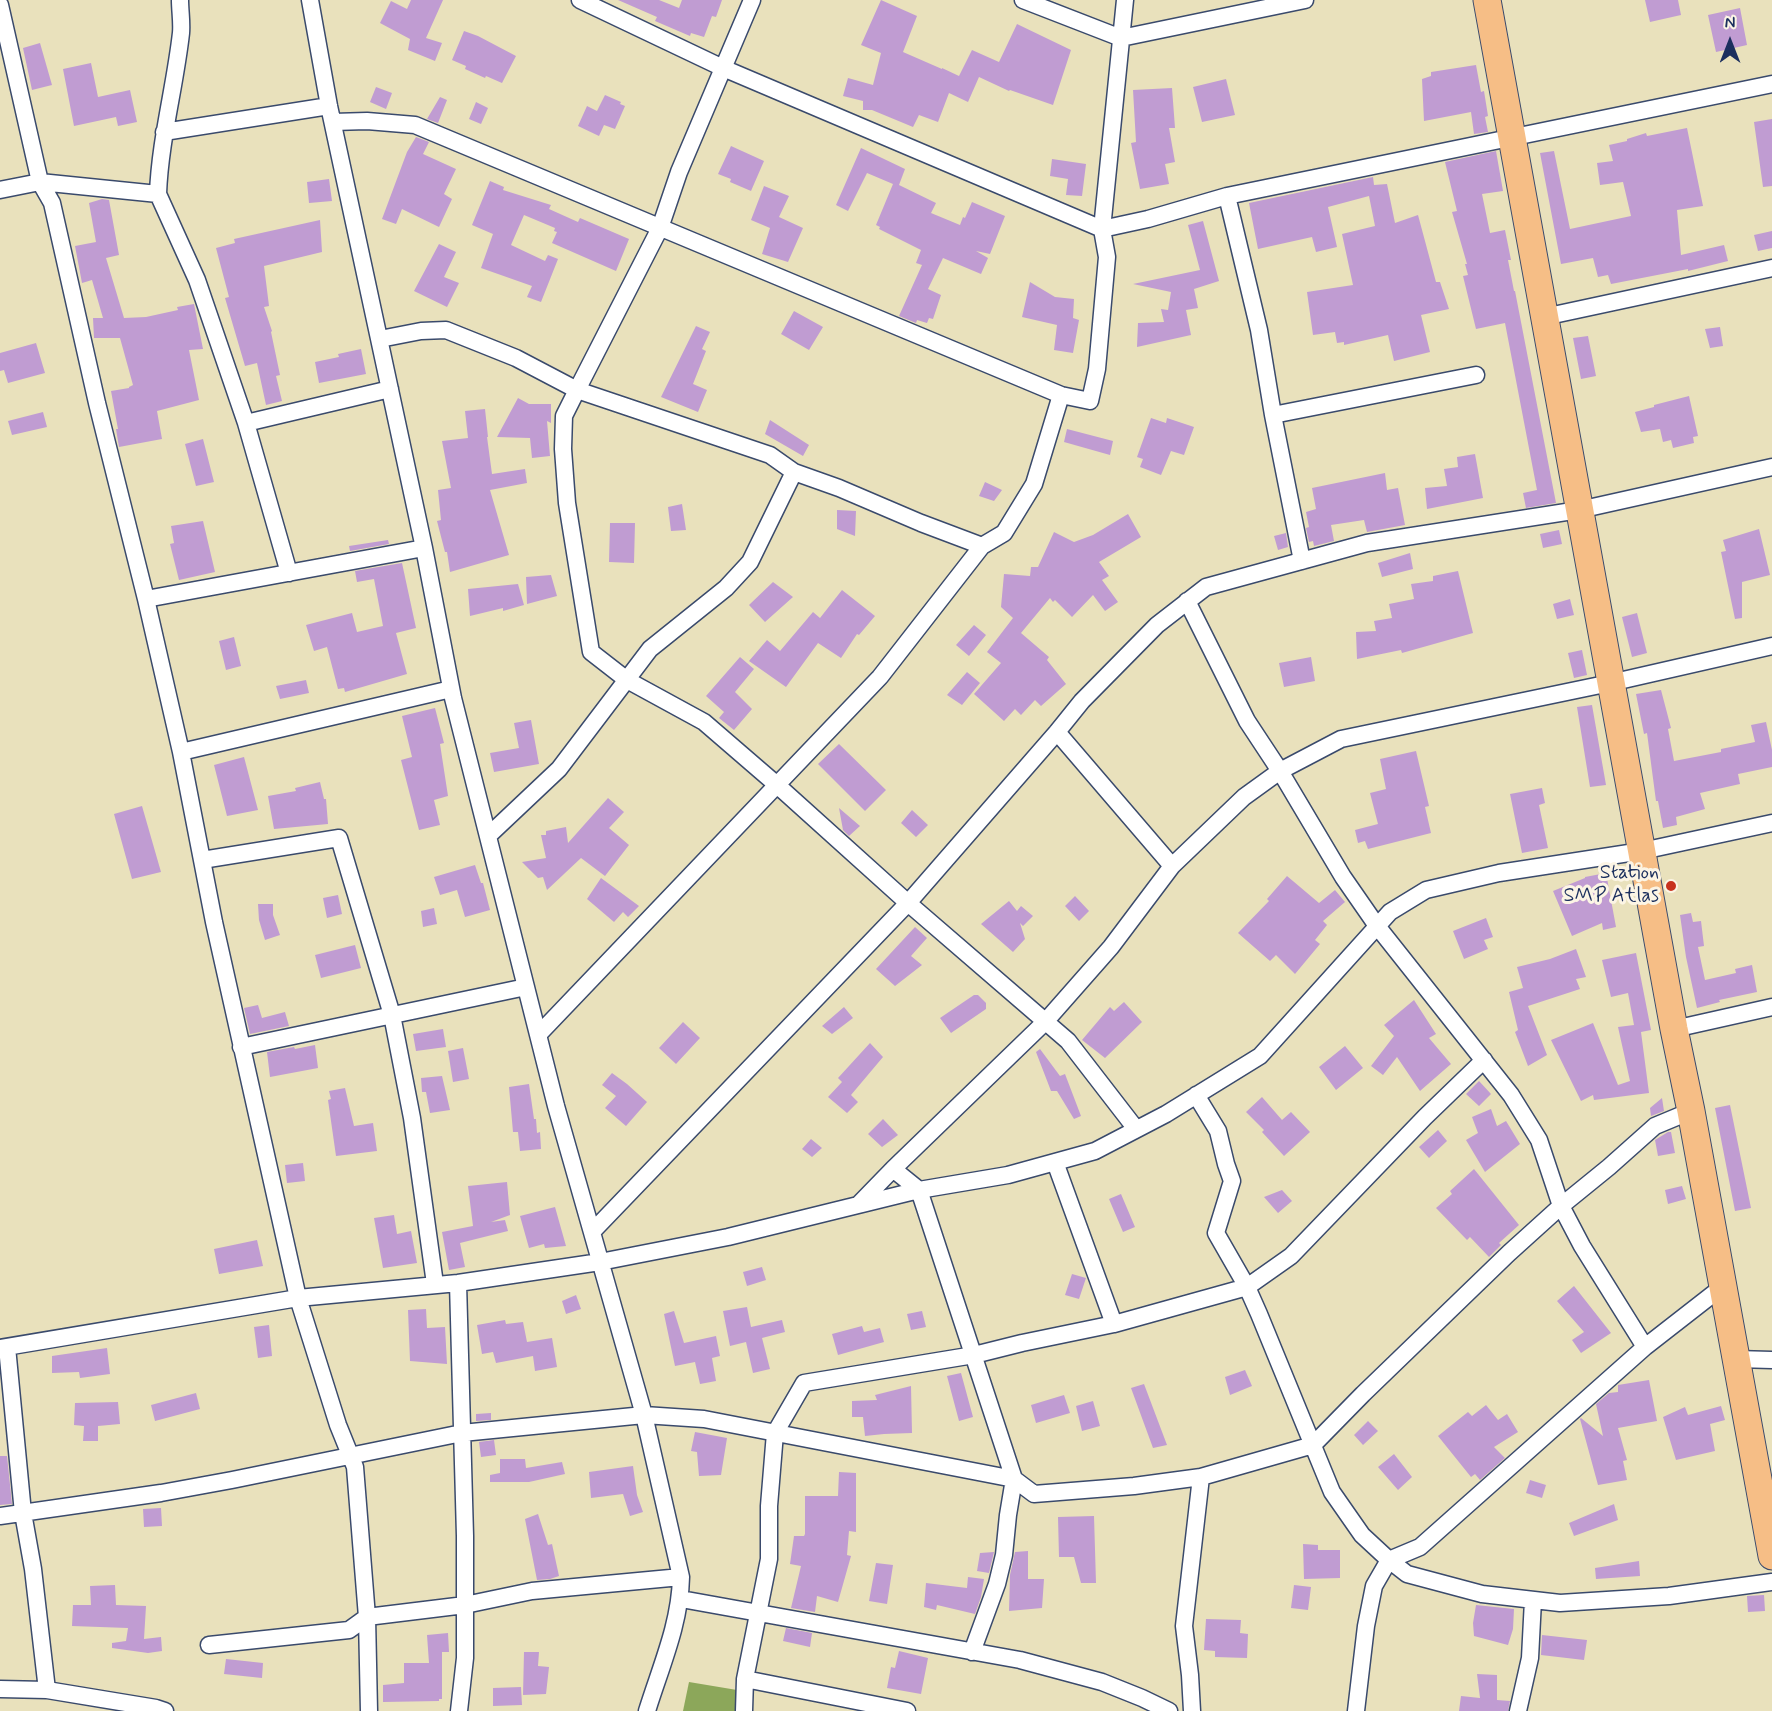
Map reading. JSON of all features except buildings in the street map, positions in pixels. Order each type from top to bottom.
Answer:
[{"type":"main road","points":[[1487,0],[1578,510],[1722,1287],[1769,1526],[1772,1556]]},
{"type":"street","points":[[180,0],[181,30],[159,163],[158,194],[196,280],[246,423],[289,573]]},
{"type":"street","points":[[310,0],[331,114],[424,548],[451,689],[556,1106],[644,1415],[681,1577],[681,1599],[674,1632],[647,1711]]},
{"type":"street","points":[[580,0],[723,68],[1102,229],[1148,219],[1227,196],[1772,84]]},
{"type":"street","points":[[752,0],[679,172],[660,228],[564,416],[563,449],[567,503],[591,652],[627,680],[704,722],[777,785],[908,903],[1068,1041],[1136,1130]]},
{"type":"street","points":[[1023,0],[1121,38],[1305,0]]},
{"type":"street","points":[[164,132],[331,114],[367,121],[415,125],[1061,395],[1090,401],[1097,369],[1107,257],[1102,229],[1125,0]]},
{"type":"street","points":[[0,5],[40,182],[52,203],[97,403],[146,599],[181,752],[241,1047],[298,1298],[338,1425],[355,1467],[367,1617],[369,1711]]},
{"type":"street","points":[[0,190],[40,182],[158,194]]},
{"type":"street","points":[[1227,196],[1259,330],[1302,561]]},
{"type":"street","points":[[1544,317],[1772,268]]},
{"type":"street","points":[[380,339],[421,331],[446,330],[516,358],[578,390],[770,455],[794,472],[839,488],[921,524],[982,546]]},
{"type":"street","points":[[1273,415],[1476,375]]},
{"type":"street","points":[[246,423],[390,389]]},
{"type":"street","points":[[538,1035],[880,677],[982,546],[1004,533],[1034,484],[1061,395]]},
{"type":"street","points":[[592,1232],[908,903],[1058,732],[1082,701],[1157,625],[1206,587],[1367,543],[1578,510],[1772,467]]},
{"type":"street","points":[[488,836],[559,769],[650,649],[726,588],[750,562],[794,472]]},
{"type":"street","points":[[146,599],[424,548]]},
{"type":"street","points":[[1187,601],[1247,721],[1280,771],[1343,877],[1377,927],[1511,1095],[1539,1140],[1561,1206],[1582,1246],[1644,1347]]},
{"type":"street","points":[[858,1205],[1045,1022],[1111,947],[1172,866],[1244,797],[1280,771],[1341,739],[1610,683],[1772,646]]},
{"type":"street","points":[[181,752],[451,689]]},
{"type":"street","points":[[1058,732],[1172,866]]},
{"type":"street","points":[[47,1690],[33,1569],[22,1513],[3,1347],[298,1298],[458,1283],[600,1262],[728,1237],[919,1190],[1008,1175],[1095,1151],[1166,1114],[1260,1056],[1390,912],[1426,890],[1499,873],[1642,851],[1772,822]]},
{"type":"street","points":[[202,860],[339,838],[392,1015],[412,1118],[435,1284]]},
{"type":"street","points":[[241,1047],[526,987]]},
{"type":"street","points":[[1674,1029],[1772,1007]]},
{"type":"street","points":[[744,1711],[744,1679],[769,1559],[769,1506],[775,1433],[804,1383],[974,1355],[1114,1324],[1247,1287],[1291,1256],[1484,1059]]},
{"type":"street","points":[[1196,1095],[1218,1131],[1232,1180],[1216,1233],[1247,1287],[1332,1492],[1362,1535],[1389,1560],[1407,1574],[1482,1594],[1560,1603],[1669,1596],[1772,1582]]},
{"type":"street","points":[[0,1516],[171,1491],[351,1457],[462,1433],[644,1415],[704,1419],[1014,1479],[1034,1494],[1134,1486],[1201,1477],[1313,1445],[1509,1253],[1561,1206],[1610,1167],[1655,1126],[1691,1112]]},
{"type":"street","points":[[1055,1162],[1114,1324]]},
{"type":"street","points":[[893,1169],[919,1190],[1014,1479],[1004,1555],[997,1584],[972,1652]]},
{"type":"street","points":[[458,1283],[465,1536],[465,1658],[459,1711]]},
{"type":"street","points":[[1356,1711],[1366,1626],[1374,1586],[1389,1560],[1420,1548],[1644,1347],[1722,1287]]},
{"type":"street","points":[[1736,1359],[1772,1360]]},
{"type":"street","points":[[1192,1711],[1184,1626],[1201,1477]]},
{"type":"street","points":[[209,1645],[348,1630],[367,1617],[465,1605],[532,1591],[681,1577]]},
{"type":"street","points":[[681,1599],[1020,1659],[1102,1682],[1169,1711]]},
{"type":"street","points":[[1518,1711],[1530,1658],[1533,1600]]},
{"type":"street","points":[[744,1679],[907,1711]]},
{"type":"street","points":[[0,1689],[47,1690],[165,1711]]},
{"type":"green space","points":[[689,1682],[737,1690],[737,1711],[683,1711]]},
{"type":"place","name":"Station SMP Atlas","points":[[1671,886]]}]
